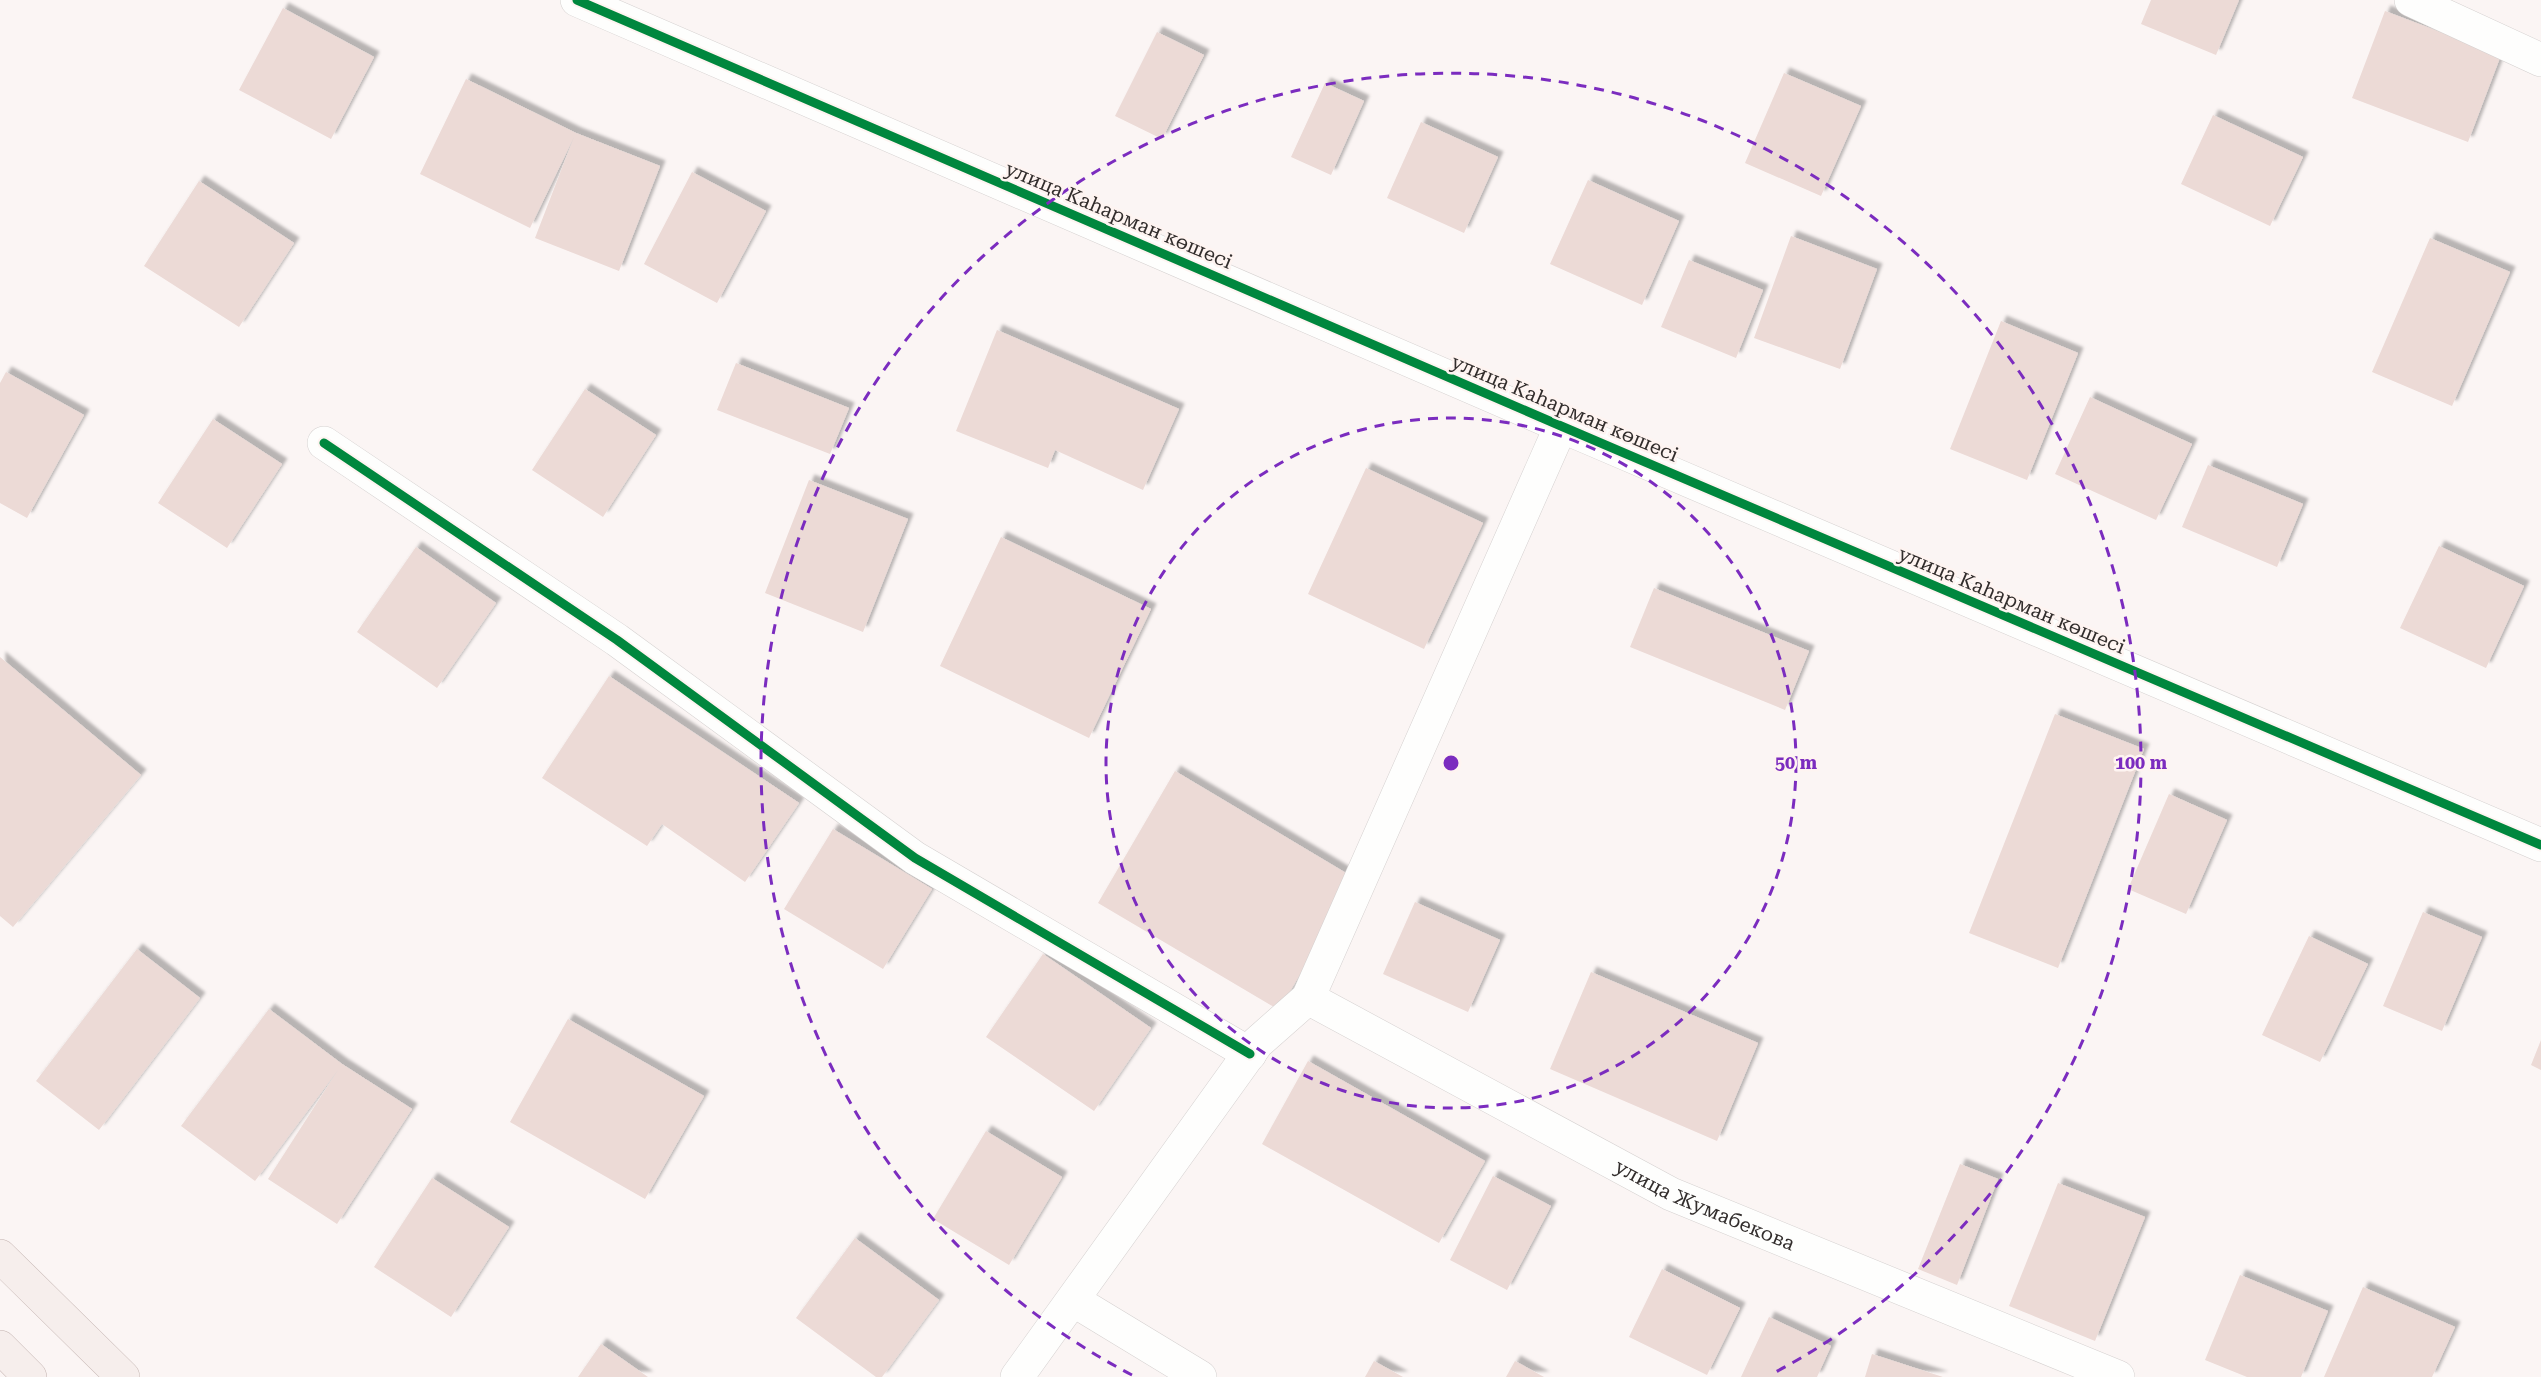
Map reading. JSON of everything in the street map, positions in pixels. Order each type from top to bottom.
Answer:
[{"type":"main road","points":[[0,1256],[123,1377]]},
{"type":"main road","points":[[0,1347],[30,1377]]},
{"type":"street","name":"улица Каһарман көшесі","points":[[577,0],[1561,426],[2541,845]]},
{"type":"street","points":[[2411,0],[2541,60]]},
{"type":"street","points":[[1017,1377],[1257,1043],[1308,998],[1561,426]]},
{"type":"street","points":[[324,443],[617,640],[915,858],[1250,1054]]},
{"type":"street","name":"улица Жумабекова","points":[[1308,998],[1671,1194],[2118,1377]]},
{"type":"street","points":[[1073,1300],[1200,1377]]},
{"type":"building","points":[[2151,0],[2239,0],[2216,55],[2141,24]]},
{"type":"building","points":[[283,8],[374,57],[331,139],[239,90]]},
{"type":"building","points":[[2385,11],[2501,55],[2468,142],[2352,98]]},
{"type":"building","points":[[1157,32],[1204,55],[1162,139],[1115,116]]},
{"type":"building","points":[[1784,73],[1861,106],[1821,196],[1745,163]]},
{"type":"building","points":[[466,79],[576,133],[660,166],[619,271],[535,238],[574,137],[530,228],[420,174]]},
{"type":"building","points":[[1325,83],[1364,101],[1331,175],[1291,157]]},
{"type":"building","points":[[2213,115],[2303,157],[2270,226],[2181,184]]},
{"type":"building","points":[[1421,122],[1498,157],[1464,233],[1387,198]]},
{"type":"building","points":[[692,172],[766,211],[717,303],[644,264]]},
{"type":"building","points":[[1588,180],[1679,221],[1642,305],[1550,264]]},
{"type":"building","points":[[199,181],[294,243],[239,327],[144,266]]},
{"type":"building","points":[[1791,236],[1877,269],[1840,369],[1754,338]]},
{"type":"building","points":[[2430,238],[2510,272],[2452,406],[2372,372]]},
{"type":"building","points":[[1689,260],[1763,290],[1736,358],[1661,327]]},
{"type":"building","points":[[2001,321],[2078,353],[2027,480],[1950,449]]},
{"type":"building","points":[[997,330],[1179,409],[1143,490],[1055,450],[1048,468],[956,431]]},
{"type":"building","points":[[736,363],[849,408],[830,454],[717,410]]},
{"type":"building","points":[[6,372],[84,415],[27,518],[0,503],[0,383]]},
{"type":"building","points":[[585,389],[656,435],[603,517],[532,470]]},
{"type":"building","points":[[2090,397],[2192,444],[2156,520],[2055,474]]},
{"type":"building","points":[[213,419],[282,464],[227,548],[158,503]]},
{"type":"building","points":[[2208,465],[2303,504],[2277,567],[2182,527]]},
{"type":"building","points":[[1366,468],[1483,523],[1424,649],[1308,594]]},
{"type":"building","points":[[809,480],[908,519],[863,632],[765,593]]},
{"type":"building","points":[[1001,537],[1151,609],[1089,738],[940,666]]},
{"type":"building","points":[[2439,546],[2524,586],[2486,668],[2400,628]]},
{"type":"building","points":[[416,547],[496,603],[437,688],[357,632]]},
{"type":"building","points":[[1654,588],[1809,651],[1785,710],[1630,647]]},
{"type":"building","points":[[0,657],[141,775],[13,927],[0,916]]},
{"type":"building","points":[[609,676],[799,803],[745,882],[662,824],[647,846],[542,778]]},
{"type":"building","points":[[2055,714],[2144,749],[2058,968],[1969,933]]},
{"type":"building","points":[[1175,771],[1356,879],[1279,1010],[1098,903]]},
{"type":"building","points":[[2169,794],[2227,820],[2186,914],[2128,889]]},
{"type":"building","points":[[833,829],[932,889],[883,969],[784,909]]},
{"type":"building","points":[[1415,902],[1500,940],[1468,1012],[1383,974]]},
{"type":"building","points":[[2423,912],[2482,937],[2442,1031],[2383,1006]]},
{"type":"building","points":[[2309,936],[2368,964],[2320,1062],[2262,1035]]},
{"type":"building","points":[[137,949],[200,998],[99,1130],[36,1081]]},
{"type":"building","points":[[1043,954],[1151,1028],[1094,1111],[986,1037]]},
{"type":"building","points":[[1591,972],[1758,1043],[1717,1141],[1550,1069]]},
{"type":"building","points":[[269,1009],[342,1064],[412,1109],[337,1224],[268,1179],[338,1070],[255,1181],[181,1126]]},
{"type":"building","points":[[568,1019],[704,1096],[645,1199],[510,1122]]},
{"type":"building","points":[[2541,1040],[2541,1070],[2531,1065]]},
{"type":"building","points":[[1308,1061],[1485,1161],[1439,1243],[1262,1144]]},
{"type":"building","points":[[986,1131],[1062,1177],[1009,1265],[933,1219]]},
{"type":"building","points":[[1960,1164],[1998,1179],[1957,1285],[1918,1269]]},
{"type":"building","points":[[1493,1176],[1551,1206],[1507,1290],[1450,1260]]},
{"type":"building","points":[[432,1178],[509,1227],[451,1317],[374,1267]]},
{"type":"building","points":[[2058,1183],[2145,1217],[2095,1341],[2009,1306]]},
{"type":"building","points":[[855,1238],[939,1300],[882,1377],[876,1377],[796,1318]]},
{"type":"building","points":[[1662,1269],[1740,1308],[1707,1375],[1629,1337]]},
{"type":"building","points":[[2240,1275],[2328,1311],[2301,1377],[2247,1377],[2205,1360]]},
{"type":"building","points":[[2363,1287],[2455,1327],[2432,1377],[2324,1377]]},
{"type":"building","points":[[1769,1317],[1831,1346],[1817,1377],[1741,1377]]},
{"type":"building","points":[[601,1344],[648,1377],[578,1377]]},
{"type":"building","points":[[1872,1354],[1943,1377],[1865,1377]]},
{"type":"building","points":[[1374,1361],[1403,1377],[1365,1377]]},
{"type":"building","points":[[1515,1361],[1544,1377],[1506,1377]]},
{"type":"cycle path","points":[[577,0],[1561,426],[2541,845]]},
{"type":"cycle path","points":[[324,443],[617,640],[915,858],[1250,1054]]}]
